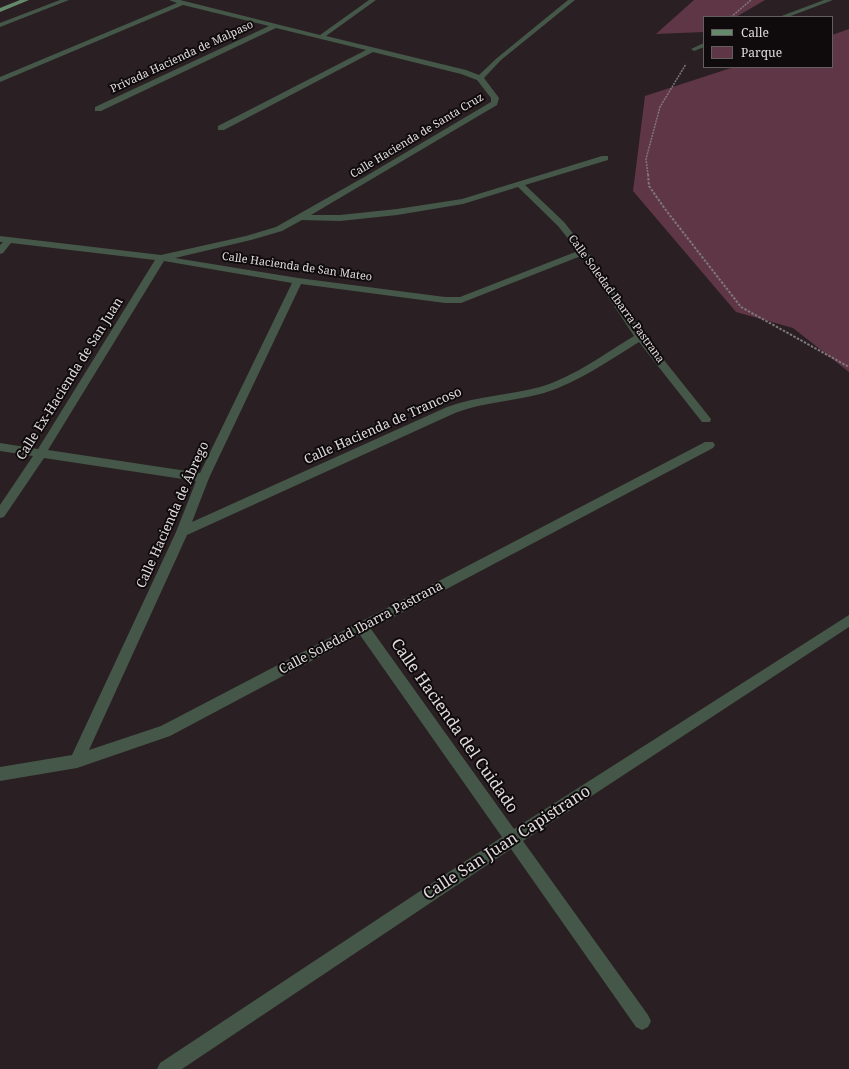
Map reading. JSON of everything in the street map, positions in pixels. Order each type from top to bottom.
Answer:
[{"type":"main road","points":[[0,10],[26,0]]},
{"type":"street","points":[[0,25],[66,0]]},
{"type":"street","name":"Calle Hacienda de Santa Cruz","points":[[161,258],[279,229],[369,178],[494,103],[495,98],[480,78],[463,72],[172,0]]},
{"type":"street","points":[[321,37],[372,0]]},
{"type":"street","points":[[480,78],[499,59],[572,0]]},
{"type":"street","points":[[785,16],[830,0]]},
{"type":"street","points":[[0,80],[182,2]]},
{"type":"street","name":"Privada Hacienda de Malpaso","points":[[98,109],[275,26]]},
{"type":"street","points":[[694,49],[703,45]]},
{"type":"street","points":[[221,128],[371,50]]},
{"type":"street","points":[[301,217],[340,218],[397,212],[463,201],[605,158]]},
{"type":"street","name":"Calle Soledad Ibarra Pastrana","points":[[520,184],[561,224],[583,252],[640,337],[706,419]]},
{"type":"street","points":[[0,252],[4,240]]},
{"type":"street","name":"Calle Hacienda de San Mateo","points":[[4,240],[161,258],[298,281],[445,300],[461,300],[583,252]]},
{"type":"street","name":"Calle Ex-Hacienda de San Juan","points":[[0,514],[41,453],[161,258]]},
{"type":"street","name":"Calle Hacienda de Ábrego","points":[[77,761],[182,532],[204,478],[298,281]]},
{"type":"street","name":"Calle Hacienda de Trancoso","points":[[182,532],[457,407],[469,403],[540,390],[564,382],[640,337]]},
{"type":"street","name":"Calle Soledad Ibarra Pastrana","points":[[0,774],[77,761],[165,731],[709,445]]},
{"type":"street","points":[[0,447],[204,478]]},
{"type":"street","name":"Calle San Juan Capistrano","points":[[166,1069],[512,838],[849,620]]},
{"type":"street","name":"Calle Hacienda del Cuidado","points":[[362,627],[642,1021]]},
{"type":"path","points":[[732,16],[750,0]]},
{"type":"path","points":[[694,49],[679,77],[660,107],[646,159],[650,186],[664,209],[741,307],[849,367]]},
{"type":"green space","points":[[694,0],[765,0],[738,16],[703,16],[703,32],[656,34]]},
{"type":"green space","points":[[849,29],[849,372],[793,328],[736,312],[633,191],[645,96],[731,68],[833,68],[833,35]]}]
